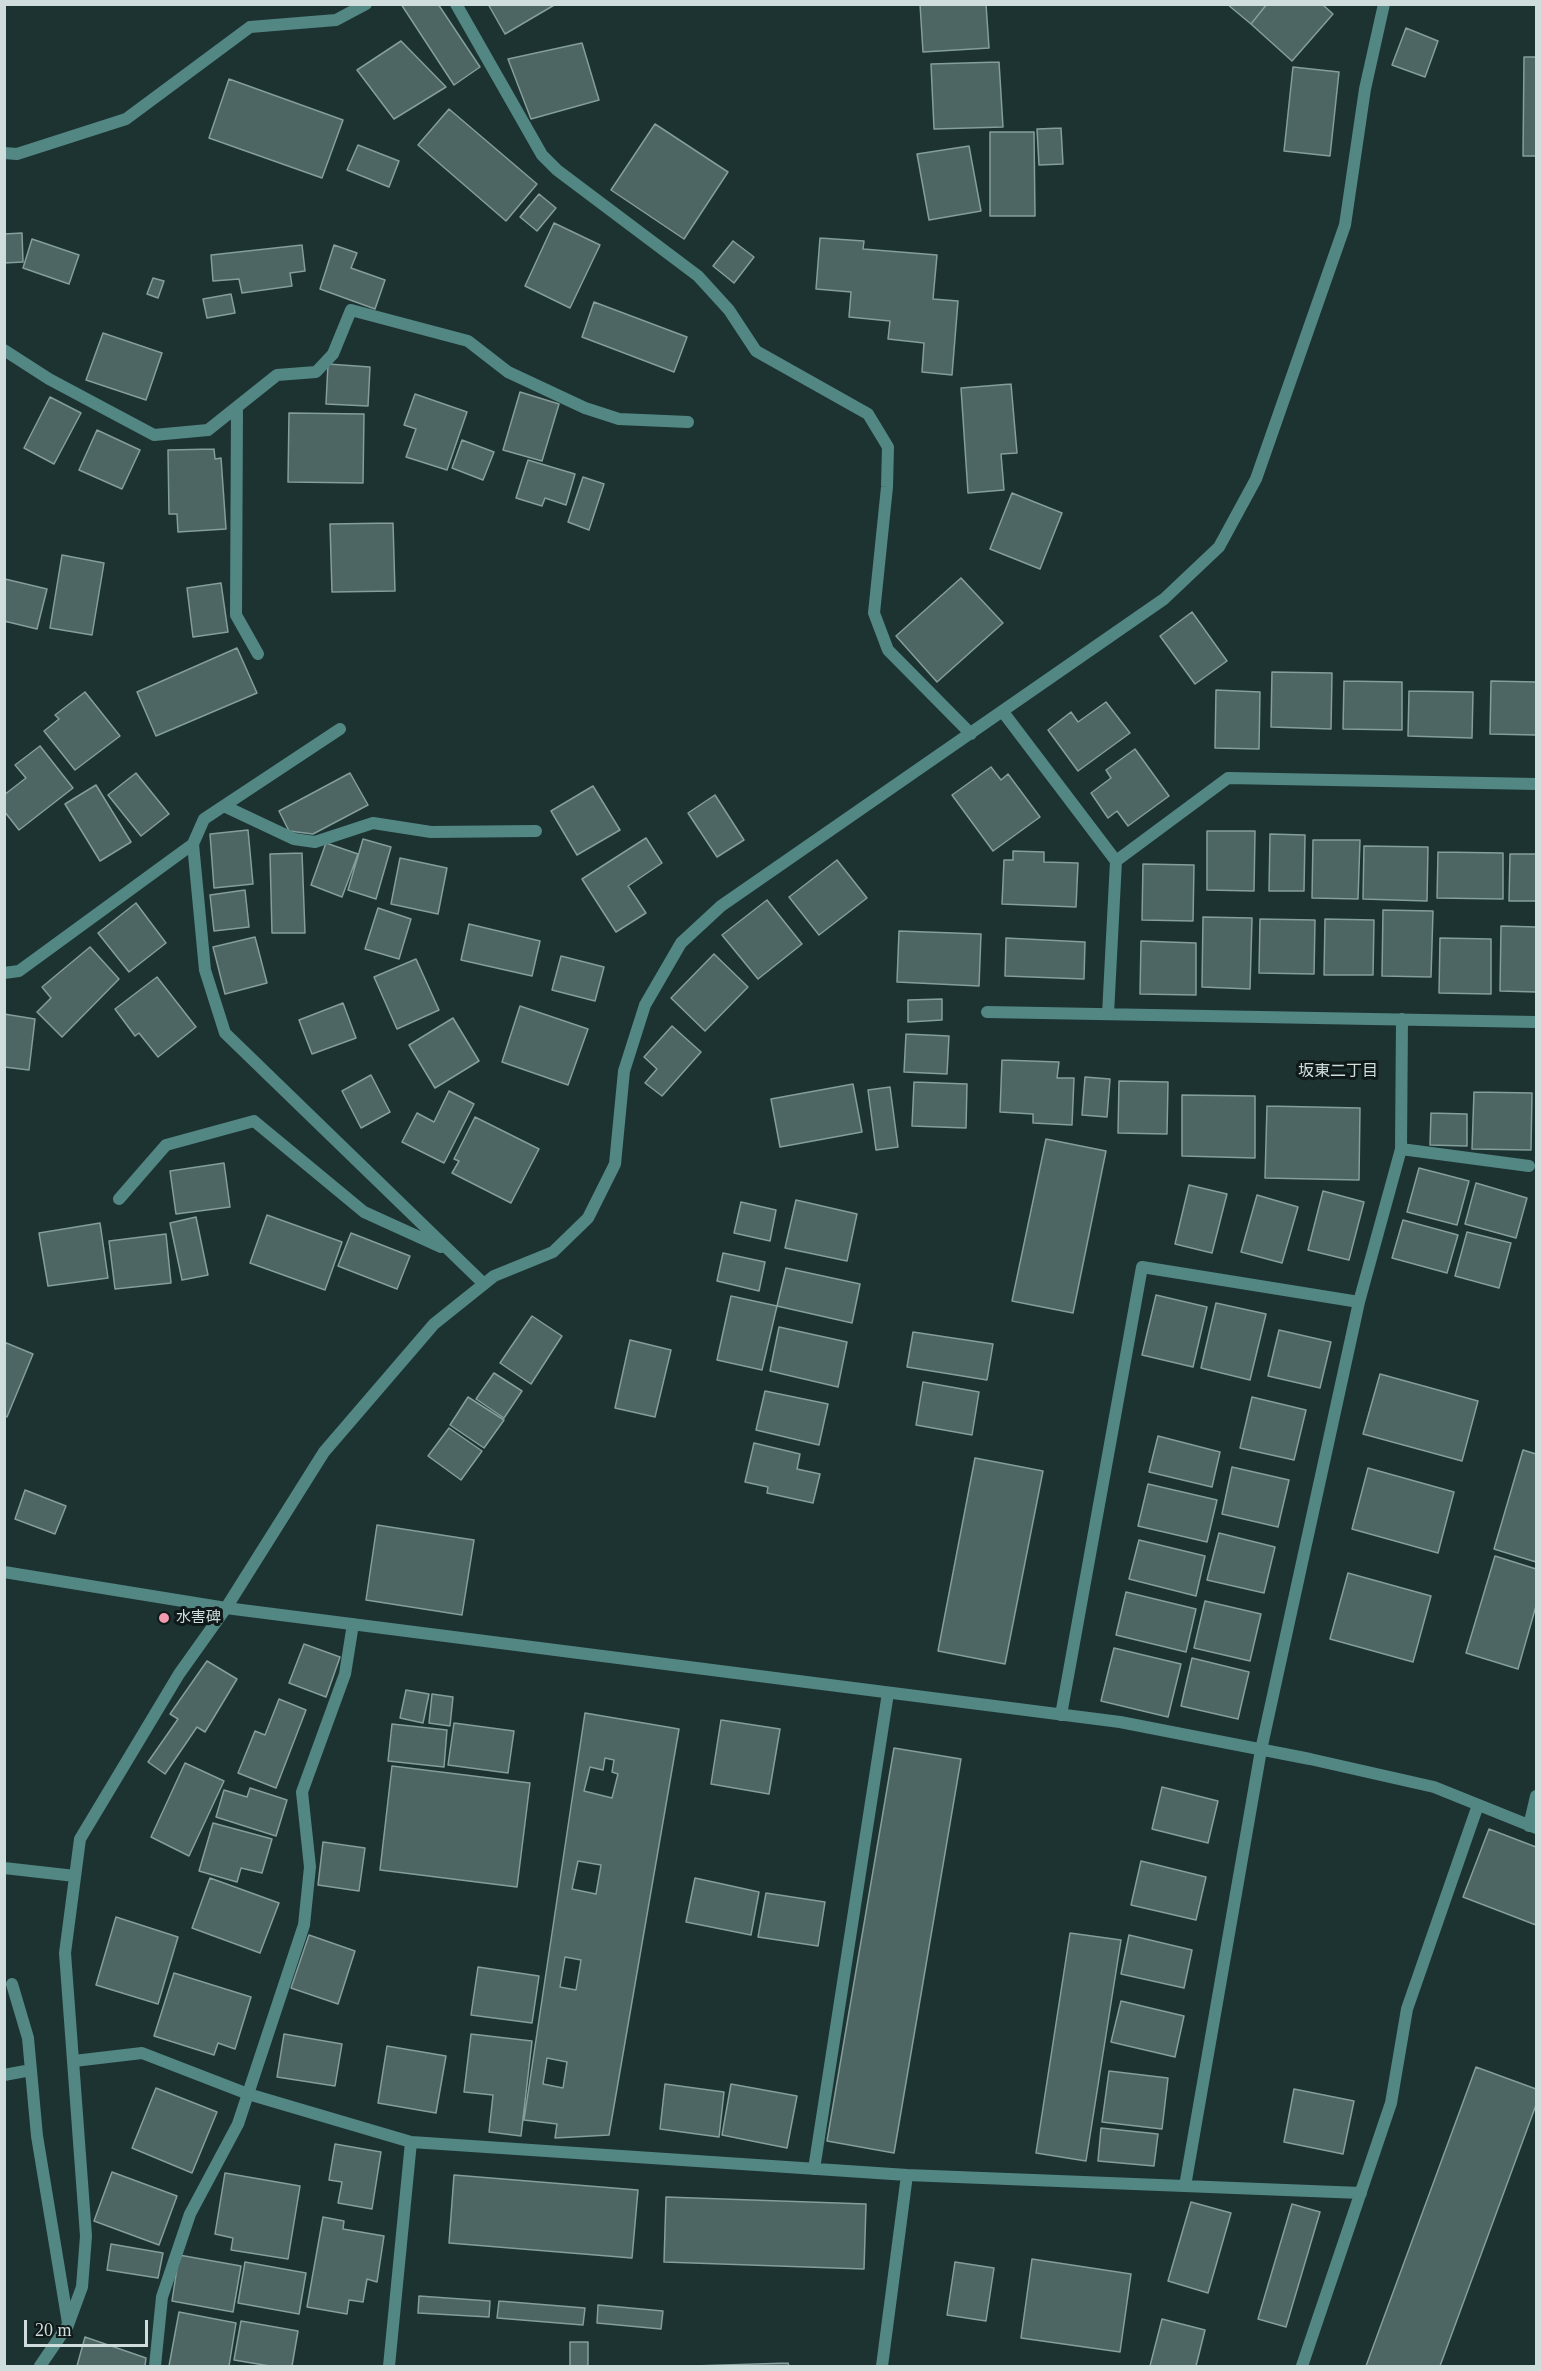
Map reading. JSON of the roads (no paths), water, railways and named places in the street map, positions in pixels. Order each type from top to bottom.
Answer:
[{"type":"street","points":[[4,153],[17,154],[126,119],[250,27],[336,20],[366,4]]},
{"type":"street","points":[[456,4],[497,80],[542,155],[698,276],[729,310],[756,351],[868,414],[888,447],[887,487],[874,613],[888,650],[971,734]]},
{"type":"street","points":[[40,2367],[68,2325],[82,2287],[86,2236],[65,1953],[80,1839],[179,1674],[226,1608],[324,1452],[434,1324],[494,1276],[553,1252],[588,1218],[615,1164],[624,1071],[645,1005],[681,943],[721,906],[1164,599],[1219,547],[1256,479],[1345,225],[1365,89],[1384,4]]},
{"type":"street","points":[[4,350],[49,379],[154,435],[208,430],[277,375],[316,372],[333,354],[351,310],[468,341],[508,372],[593,411],[619,419],[688,422]]},
{"type":"street","points":[[237,407],[236,615],[258,654]]},
{"type":"street","points":[[1003,712],[1116,861],[1108,1014]]},
{"type":"street","points":[[340,729],[204,819],[193,844],[205,970],[225,1033],[484,1284]]},
{"type":"street","points":[[1116,861],[1228,778],[1536,784]]},
{"type":"street","points":[[224,806],[294,839],[315,842],[373,823],[431,832],[536,831]]},
{"type":"street","points":[[4,973],[18,971],[193,844]]},
{"type":"street","points":[[987,1012],[1536,1022]]},
{"type":"street","points":[[1185,2186],[1261,1750],[1359,1302],[1401,1149],[1402,1020]]},
{"type":"street","points":[[119,1199],[166,1145],[254,1121],[364,1212],[450,1251]]},
{"type":"street","points":[[1401,1149],[1529,1166]]},
{"type":"street","points":[[1061,1715],[1142,1267],[1359,1302]]},
{"type":"street","points":[[4,1572],[226,1608],[1120,1722],[1434,1787],[1533,1827],[1536,1796]]},
{"type":"street","points":[[155,2367],[162,2297],[190,2214],[238,2124],[304,1925],[310,1867],[302,1792],[345,1674],[353,1624]]},
{"type":"street","points":[[814,2169],[888,1693]]},
{"type":"street","points":[[1302,2367],[1391,2103],[1407,2009],[1478,1805]]},
{"type":"street","points":[[4,1868],[75,1876]]},
{"type":"street","points":[[12,1984],[28,2038],[37,2136],[68,2325]]},
{"type":"street","points":[[74,2061],[142,2053],[248,2094],[411,2142],[907,2175],[1361,2193]]},
{"type":"street","points":[[4,2075],[31,2070]]},
{"type":"street","points":[[389,2367],[411,2142]]},
{"type":"street","points":[[882,2367],[907,2175]]},
{"type":"place","name":"水害碑","points":[[164,1618]]},
{"type":"district","name":"坂東二丁目","points":[[1338,1072]]}]
